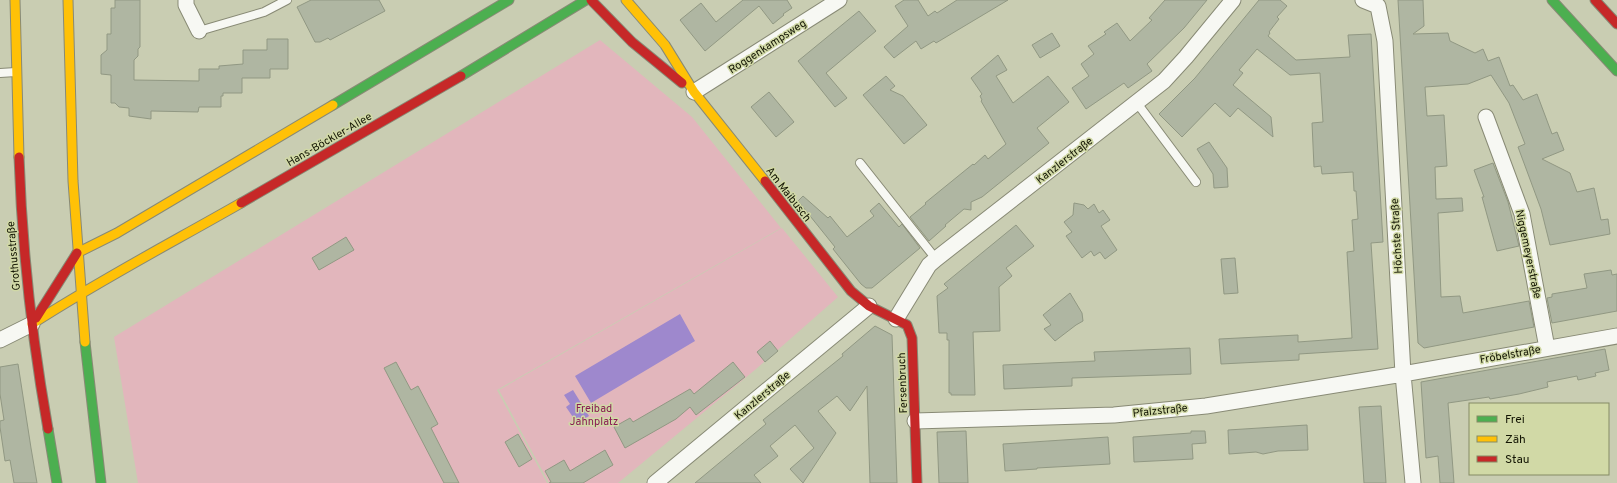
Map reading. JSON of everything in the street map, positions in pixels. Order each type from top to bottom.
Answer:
[{"type":"main road","name":"Grothusstraße","points":[[15,0],[16,72],[22,217],[32,324],[57,483]]},
{"type":"main road","points":[[68,0],[68,71],[77,253],[101,483]]},
{"type":"main road","points":[[32,324],[77,253],[117,233],[280,138],[509,0]]},
{"type":"main road","name":"Hans-Böckler-Allee","points":[[32,324],[80,293],[129,267],[449,84],[586,0]]},
{"type":"main road","name":"Am Maibusch","points":[[591,0],[632,42],[694,92]]},
{"type":"main road","name":"Am Maibusch","points":[[626,0],[665,45],[694,92],[851,291],[869,306]]},
{"type":"main road","points":[[1552,0],[1617,71]]},
{"type":"main road","points":[[1595,0],[1617,24]]},
{"type":"main road","name":"Fersenbruch","points":[[869,306],[906,325],[912,338],[917,483]]},
{"type":"street","points":[[186,0],[186,5],[199,31]]},
{"type":"street","name":"Roggenkampsweg","points":[[694,92],[839,0]]},
{"type":"street","name":"Kanzlerstraße","points":[[896,319],[929,265],[1164,81],[1233,0]]},
{"type":"street","name":"Höchste Straße","points":[[1363,0],[1378,6],[1385,41],[1403,374],[1413,483]]},
{"type":"street","name":"Niggemeyerstraße","points":[[1486,117],[1522,214],[1547,348]]},
{"type":"street","name":"Kanzlerstraße","points":[[654,483],[869,306]]},
{"type":"street","points":[[0,340],[32,324]]},
{"type":"street","name":"Fröbelstraße","points":[[1403,374],[1617,336]]},
{"type":"street","name":"Pfalzstraße","points":[[915,421],[1114,415],[1206,406],[1403,374]]},
{"type":"lane","points":[[199,31],[264,12],[288,0]]},
{"type":"lane","points":[[0,73],[16,72]]},
{"type":"lane","points":[[1137,103],[1196,182]]},
{"type":"lane","points":[[860,163],[936,259]]},
{"type":"green space","points":[[600,40],[692,117],[781,228],[497,390],[547,483],[138,483],[114,337]]},
{"type":"green space","name":"Freibad Jahnplatz","points":[[782,228],[838,297],[756,369],[618,483],[549,483],[499,390]]},
{"type":"shaded area","points":[[680,314],[695,341],[591,403],[575,376]]},
{"type":"shaded area","points":[[573,390],[589,416],[577,423],[566,407],[570,404],[564,395]]},
{"type":"building","points":[[115,0],[140,0],[140,47],[138,49],[138,56],[134,60],[134,80],[199,81],[199,69],[219,69],[219,66],[243,64],[243,50],[267,50],[267,39],[288,39],[288,69],[270,69],[270,78],[242,78],[242,93],[223,93],[223,96],[221,96],[221,107],[199,107],[198,112],[151,111],[151,119],[129,116],[129,108],[119,107],[115,103],[111,103],[111,75],[101,74],[101,55],[107,50],[107,34],[111,34],[111,8],[115,8]]},
{"type":"building","points":[[311,0],[379,0],[385,11],[330,40],[328,38],[320,42],[315,42],[297,7]]},
{"type":"building","points":[[743,0],[787,0],[792,8],[783,14],[784,15],[773,24],[759,6],[705,51],[680,20],[701,3],[716,22]]},
{"type":"building","points":[[904,0],[918,0],[928,16],[935,11],[937,13],[957,0],[1008,0],[936,43],[934,41],[921,49],[916,41],[894,58],[884,47],[908,26],[895,6]]},
{"type":"building","points":[[1165,0],[1207,0],[1184,28],[1147,64],[1152,71],[1128,88],[1124,83],[1086,109],[1072,88],[1089,76],[1081,64],[1094,54],[1088,46],[1106,34],[1104,32],[1117,23],[1130,41],[1152,20],[1149,18]]},
{"type":"building","points":[[1259,0],[1280,0],[1287,6],[1277,17],[1279,19],[1269,32],[1270,33],[1268,36],[1296,60],[1350,57],[1348,35],[1371,34],[1383,242],[1371,243],[1378,349],[1299,354],[1299,360],[1221,364],[1219,339],[1298,335],[1298,342],[1352,338],[1347,252],[1354,251],[1352,220],[1358,219],[1356,191],[1354,191],[1353,172],[1322,174],[1321,166],[1314,167],[1312,123],[1323,122],[1320,73],[1290,75],[1257,49],[1239,70],[1243,73],[1233,85],[1271,117],[1273,137],[1238,108],[1230,117],[1215,103],[1182,137],[1159,114],[1195,78]]},
{"type":"building","points":[[1398,0],[1423,0],[1424,26],[1413,34],[1448,33],[1450,41],[1475,53],[1483,49],[1488,61],[1499,57],[1510,86],[1513,85],[1523,100],[1537,94],[1552,134],[1557,132],[1564,150],[1542,159],[1570,173],[1577,192],[1594,188],[1601,220],[1608,219],[1610,234],[1550,245],[1541,209],[1518,147],[1525,144],[1509,103],[1491,75],[1468,84],[1425,87],[1427,116],[1444,115],[1447,166],[1435,167],[1436,199],[1462,198],[1463,211],[1438,213],[1441,297],[1460,296],[1463,313],[1529,301],[1534,327],[1424,348],[1418,343]]},
{"type":"building","points":[[859,11],[876,31],[826,73],[847,98],[835,107],[798,61]]},
{"type":"building","points":[[1052,33],[1060,46],[1040,58],[1032,45]]},
{"type":"building","points":[[998,55],[1007,70],[996,76],[1013,103],[1048,76],[1069,102],[1037,128],[1049,143],[982,197],[971,202],[971,210],[964,209],[929,241],[910,217],[973,164],[974,165],[985,155],[988,159],[1006,144],[981,101],[980,96],[982,94],[971,78]]},
{"type":"building","points":[[886,76],[895,86],[890,90],[903,96],[927,125],[904,144],[863,95]]},
{"type":"building","points":[[769,92],[794,122],[776,137],[751,107]]},
{"type":"building","points":[[1209,142],[1227,168],[1228,187],[1214,188],[1213,174],[1197,149]]},
{"type":"building","points":[[1493,163],[1508,202],[1519,246],[1497,251],[1482,197],[1484,197],[1474,170]]},
{"type":"building","points":[[803,196],[828,218],[830,216],[847,237],[874,216],[870,211],[879,203],[899,227],[902,224],[920,248],[872,288],[866,288],[861,284],[833,249],[835,247],[798,201]]},
{"type":"building","points":[[1074,203],[1084,205],[1088,209],[1094,204],[1099,213],[1103,210],[1110,220],[1101,226],[1117,250],[1105,259],[1100,252],[1094,256],[1091,251],[1082,258],[1066,236],[1072,232],[1064,222],[1073,215]]},
{"type":"building","points":[[1016,225],[1034,246],[1006,268],[1012,276],[999,287],[1000,331],[973,332],[975,395],[951,395],[951,393],[949,393],[949,340],[947,340],[947,333],[939,333],[937,296],[948,288],[944,284]]},
{"type":"building","points":[[346,237],[354,250],[319,270],[312,258]]},
{"type":"building","points":[[1235,258],[1238,293],[1224,294],[1221,259]]},
{"type":"building","points":[[1611,270],[1612,275],[1617,274],[1617,311],[1552,323],[1547,298],[1552,297],[1552,294],[1587,288],[1584,274]]},
{"type":"building","points":[[1070,293],[1082,313],[1083,321],[1055,341],[1044,329],[1051,325],[1043,315]]},
{"type":"building","points":[[875,326],[892,335],[897,483],[870,483],[867,386],[850,411],[837,396],[818,411],[836,433],[803,483],[790,469],[814,448],[795,425],[770,446],[778,456],[754,475],[761,483],[695,483],[766,424],[763,420],[843,356],[842,354]]},
{"type":"building","points":[[770,341],[778,351],[765,362],[757,352]]},
{"type":"building","points":[[1190,348],[1191,374],[1072,378],[1072,386],[1004,389],[1003,365],[1095,361],[1094,352]]},
{"type":"building","points":[[1605,349],[1609,370],[1595,373],[1596,376],[1578,380],[1577,376],[1547,382],[1548,387],[1519,394],[1490,399],[1489,397],[1448,403],[1454,483],[1440,483],[1438,456],[1426,458],[1421,382]]},
{"type":"building","points":[[396,362],[411,390],[418,386],[438,424],[431,428],[459,483],[444,483],[384,368]]},
{"type":"building","points":[[733,362],[745,377],[696,415],[690,407],[676,419],[625,448],[614,427],[630,418],[633,422],[690,389],[694,394]]},
{"type":"building","points":[[18,364],[37,483],[14,483],[10,460],[5,461],[0,427],[0,421],[4,420],[0,394],[0,367]]},
{"type":"building","points":[[1381,406],[1386,483],[1364,483],[1359,407]]},
{"type":"building","points":[[1307,425],[1308,450],[1278,451],[1263,454],[1256,452],[1229,454],[1228,430]]},
{"type":"building","points":[[966,431],[968,483],[939,483],[937,432]]},
{"type":"building","points":[[1191,431],[1205,431],[1206,443],[1192,444],[1193,459],[1134,462],[1133,437],[1191,433]]},
{"type":"building","points":[[518,434],[532,459],[519,467],[505,442]]},
{"type":"building","points":[[1108,437],[1110,464],[1005,471],[1003,444]]},
{"type":"building","points":[[605,450],[613,465],[583,483],[549,483],[551,482],[545,471],[564,460],[570,471]]},
{"type":"traffic: fast","points":[[333,105],[509,0]]},
{"type":"traffic: fast","points":[[461,76],[586,0]]},
{"type":"traffic: fast","points":[[1552,0],[1617,71]]},
{"type":"traffic: fast","points":[[85,342],[101,483]]},
{"type":"traffic: fast","points":[[48,429],[57,483]]},
{"type":"traffic: slow","points":[[15,0],[19,157]]},
{"type":"traffic: slow","points":[[68,0],[73,181],[85,342]]},
{"type":"traffic: slow","points":[[626,0],[665,45],[694,92],[765,181]]},
{"type":"traffic: slow","points":[[77,253],[117,233],[333,105]]},
{"type":"traffic: slow","points":[[32,324],[110,277],[241,203]]},
{"type":"traffic: jam","points":[[591,0],[632,42],[682,83]]},
{"type":"traffic: jam","points":[[1595,0],[1617,24]]},
{"type":"traffic: jam","points":[[241,203],[461,76]]},
{"type":"traffic: jam","points":[[19,157],[25,259],[37,361],[48,429]]},
{"type":"traffic: jam","points":[[765,181],[851,291],[869,306],[907,325],[912,338],[917,483]]},
{"type":"traffic: jam","points":[[36,318],[77,253]]}]
